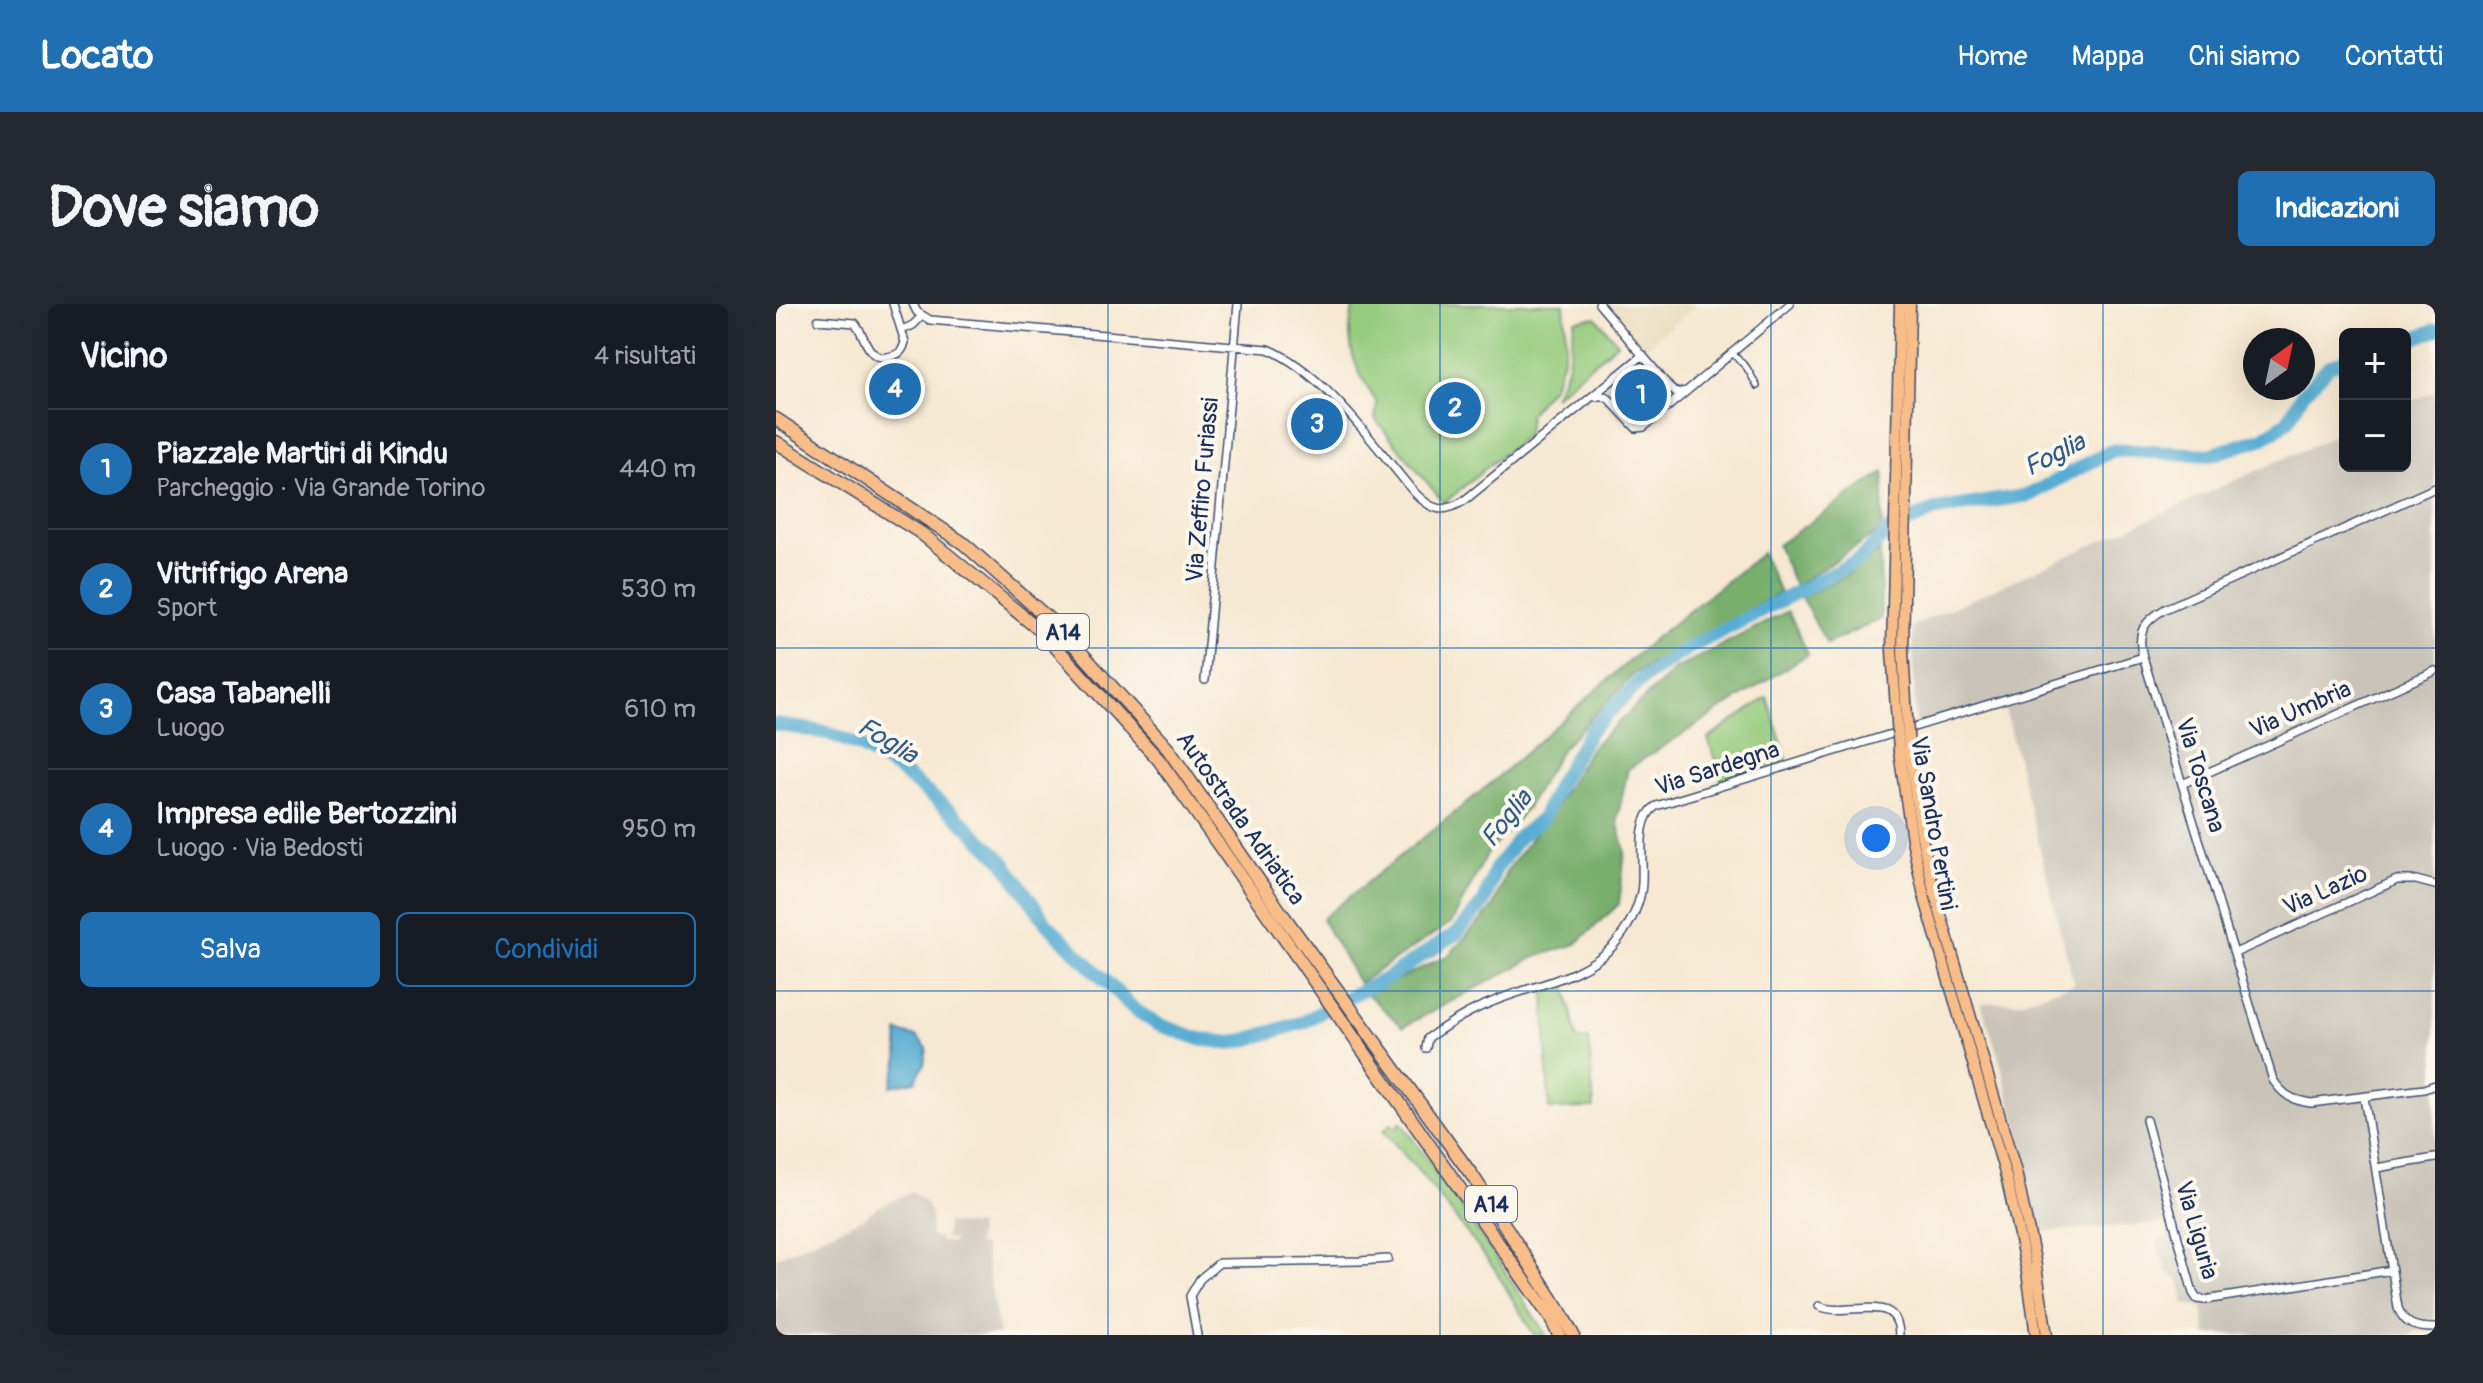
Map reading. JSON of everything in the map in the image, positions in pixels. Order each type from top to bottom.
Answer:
[{"type":"highway","name":"Autostrada Adriatica","points":[[776,419],[963,543],[1059,628],[1168,749],[1276,917]]},
{"type":"highway","name":"Autostrada Adriatica","points":[[776,442],[921,533],[1041,631],[1159,760],[1395,1082],[1559,1335]]},
{"type":"highway","name":"Autostrada Adriatica","points":[[1395,1082],[1474,1178],[1573,1335]]},
{"type":"main road","name":"Via Sandro Pertini","points":[[1900,304],[1892,651],[1912,840],[1924,896],[2007,1180],[2027,1272],[2036,1335]]},
{"type":"main road","name":"Via Sandro Pertini","points":[[1910,304],[1904,751],[1934,891],[2016,1172],[2047,1335]]},
{"type":"street","points":[[818,320],[855,323],[869,350],[880,357],[897,355],[905,342],[893,304]]},
{"type":"street","points":[[913,304],[920,314],[930,320],[1234,345],[1279,353],[1328,390],[1423,502],[1442,510],[1453,508],[1465,500],[1643,355]]},
{"type":"street","name":"Via Zeffiro Furiassi","points":[[1205,680],[1238,304]]},
{"type":"street","points":[[1599,304],[1676,393],[1689,391]]},
{"type":"street","points":[[1591,398],[1606,397],[1630,424],[1640,429],[1790,304]]},
{"type":"street","points":[[901,326],[920,314]]},
{"type":"street","points":[[1732,353],[1747,368],[1757,386]]},
{"type":"street","name":"Via Toscana","points":[[2435,488],[2165,609],[2142,626],[2140,636],[2143,657],[2273,1080],[2283,1094],[2295,1101],[2311,1103],[2435,1085]]},
{"type":"street","name":"Via Sardegna","points":[[1426,1048],[1428,1038],[1461,1016],[1569,975],[1589,965],[1611,948],[1633,916],[1641,894],[1642,825],[1645,816],[1656,806],[2143,657]]},
{"type":"street","name":"Via Umbria","points":[[2182,784],[2435,671]]},
{"type":"street","name":"Via Lazio","points":[[2235,953],[2397,880],[2416,880],[2435,885]]},
{"type":"street","points":[[2364,1097],[2398,1308],[2403,1319],[2411,1325],[2435,1328]]},
{"type":"street","name":"Via Liguria","points":[[2146,1120],[2197,1299],[2392,1270]]},
{"type":"street","points":[[2376,1168],[2435,1158]]},
{"type":"street","points":[[1197,1335],[1190,1296],[1200,1279],[1219,1263],[1388,1259]]},
{"type":"street","points":[[1819,1306],[1829,1311],[1882,1308],[1894,1313],[1899,1323],[1899,1335]]},
{"type":"shaded area","points":[[1604,304],[1697,304],[1642,350]]},
{"type":"shaded area","points":[[2435,391],[2435,1331],[2416,1331],[2411,1335],[2207,1335],[2202,1307],[2184,1304],[2180,1281],[2167,1271],[2157,1246],[2157,1240],[2167,1239],[2166,1223],[2037,1232],[2023,1148],[1981,1003],[2020,1002],[2074,984],[2005,710],[1953,719],[1916,730],[1912,626],[2339,434],[2339,472],[2411,472],[2411,401]]},
{"type":"shaded area","points":[[911,1192],[926,1203],[931,1214],[931,1236],[940,1238],[939,1241],[953,1243],[953,1240],[945,1238],[947,1223],[978,1226],[977,1245],[984,1246],[999,1335],[776,1335],[776,1258]]},
{"type":"green space","points":[[1354,304],[1564,304],[1566,341],[1562,363],[1553,386],[1529,414],[1527,434],[1444,503],[1375,419],[1377,403],[1353,356],[1350,332]]},
{"type":"green space","points":[[1596,317],[1617,343],[1554,397],[1567,368],[1575,320]]},
{"type":"green space","points":[[1884,472],[1882,530],[1795,586],[1777,545]]},
{"type":"green space","points":[[1880,551],[1881,619],[1827,644],[1801,597],[1843,578]]},
{"type":"green space","points":[[1762,553],[1780,593],[1635,673],[1562,748],[1526,809],[1487,854],[1452,922],[1359,983],[1322,919],[1490,784],[1655,638]]},
{"type":"green space","points":[[1788,611],[1808,654],[1628,769],[1617,820],[1625,851],[1619,904],[1576,944],[1535,957],[1403,1027],[1367,994],[1449,955],[1493,907],[1506,872],[1554,808],[1591,748],[1675,669]]},
{"type":"green space","points":[[1767,697],[1787,760],[1722,781],[1708,739]]},
{"type":"green space","points":[[1565,982],[1577,1040],[1589,1039],[1594,1108],[1549,1109],[1544,989]]},
{"type":"green space","points":[[1401,1122],[1546,1335],[1534,1335],[1494,1268],[1421,1174],[1383,1131],[1391,1124],[1396,1128]]},
{"type":"water","points":[[898,1032],[917,1037],[927,1048],[924,1065],[915,1081],[891,1086],[898,1062]]},
{"type":"waterway","name":"Foglia","points":[[2411,340],[2435,330]]},
{"type":"waterway","name":"Foglia","points":[[776,724],[828,733],[860,746],[899,770],[956,816],[1002,860],[1047,924],[1134,1009],[1157,1024],[1200,1039],[1230,1043],[1249,1039],[1304,1022],[1389,977],[1457,933],[1484,902],[1495,870],[1519,837],[1542,819],[1590,731],[1643,678],[1687,649],[1859,560],[1891,529],[1935,510],[2029,495],[2113,450],[2210,455],[2264,438],[2288,421],[2302,395],[2329,366],[2339,362]]},
{"type":"place","name":"Impresa edile Bertozzini","points":[[895,389]]},
{"type":"place","name":"Piazzale Martiri di Kindu","points":[[1641,395]]},
{"type":"place","name":"Vitrifrigo Arena","points":[[1455,408]]},
{"type":"place","name":"Casa Tabanelli","points":[[1317,424]]}]
